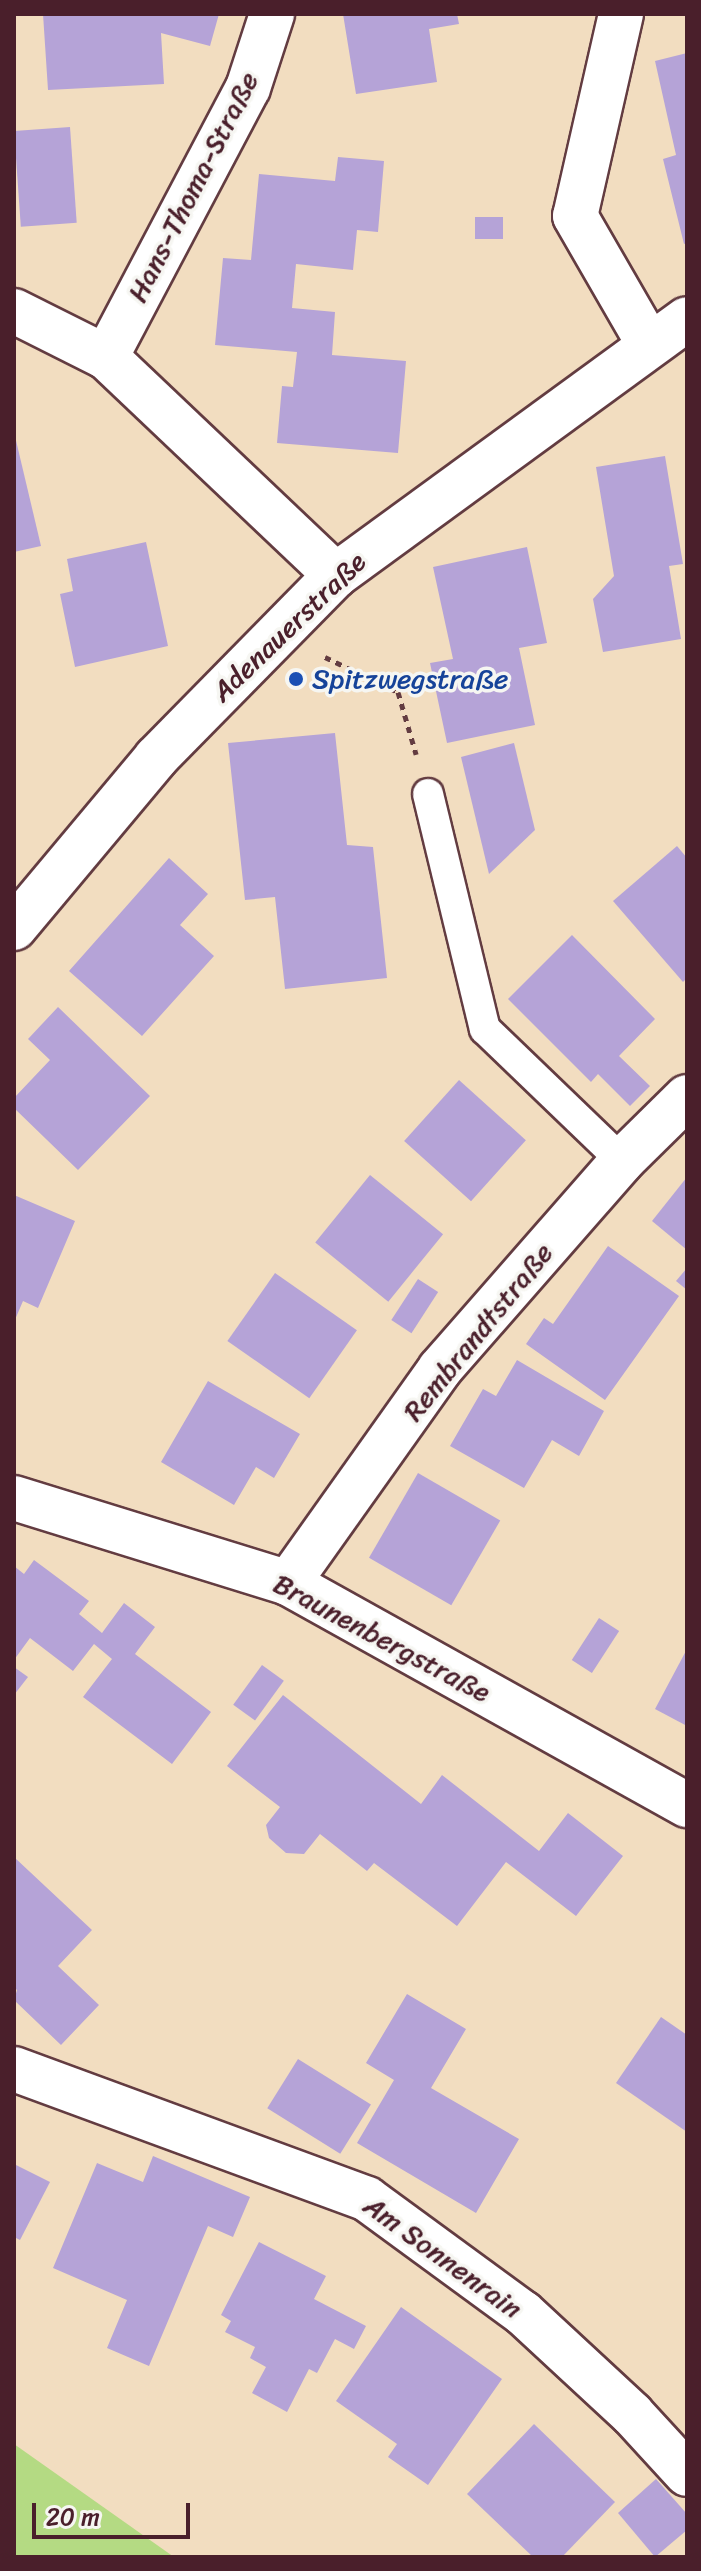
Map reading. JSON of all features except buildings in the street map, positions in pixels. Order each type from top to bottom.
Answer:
[{"type":"street","name":"Hans-Thoma-Straße","points":[[106,357],[248,88],[272,14]]},
{"type":"street","points":[[621,14],[575,216],[649,344]]},
{"type":"street","points":[[14,311],[106,357],[336,575]]},
{"type":"street","name":"Adenauerstraße","points":[[14,928],[156,758],[336,575],[687,319]]},
{"type":"street","name":"Rembrandtstraße","points":[[288,1583],[440,1369],[622,1161],[687,1097]]},
{"type":"street","name":"Braunenbergstraße","points":[[14,1498],[288,1583],[687,1805]]},
{"type":"street","name":"Am Sonnenrain","points":[[14,2069],[367,2199],[523,2313],[632,2414],[687,2474]]},
{"type":"lane","points":[[428,794],[485,1029],[622,1161]]},
{"type":"path","points":[[277,634],[398,692],[428,794]]},
{"type":"green space","points":[[14,2444],[174,2557],[14,2557]]},
{"type":"place","name":"Spitzwegstraße","points":[[296,679]]}]
